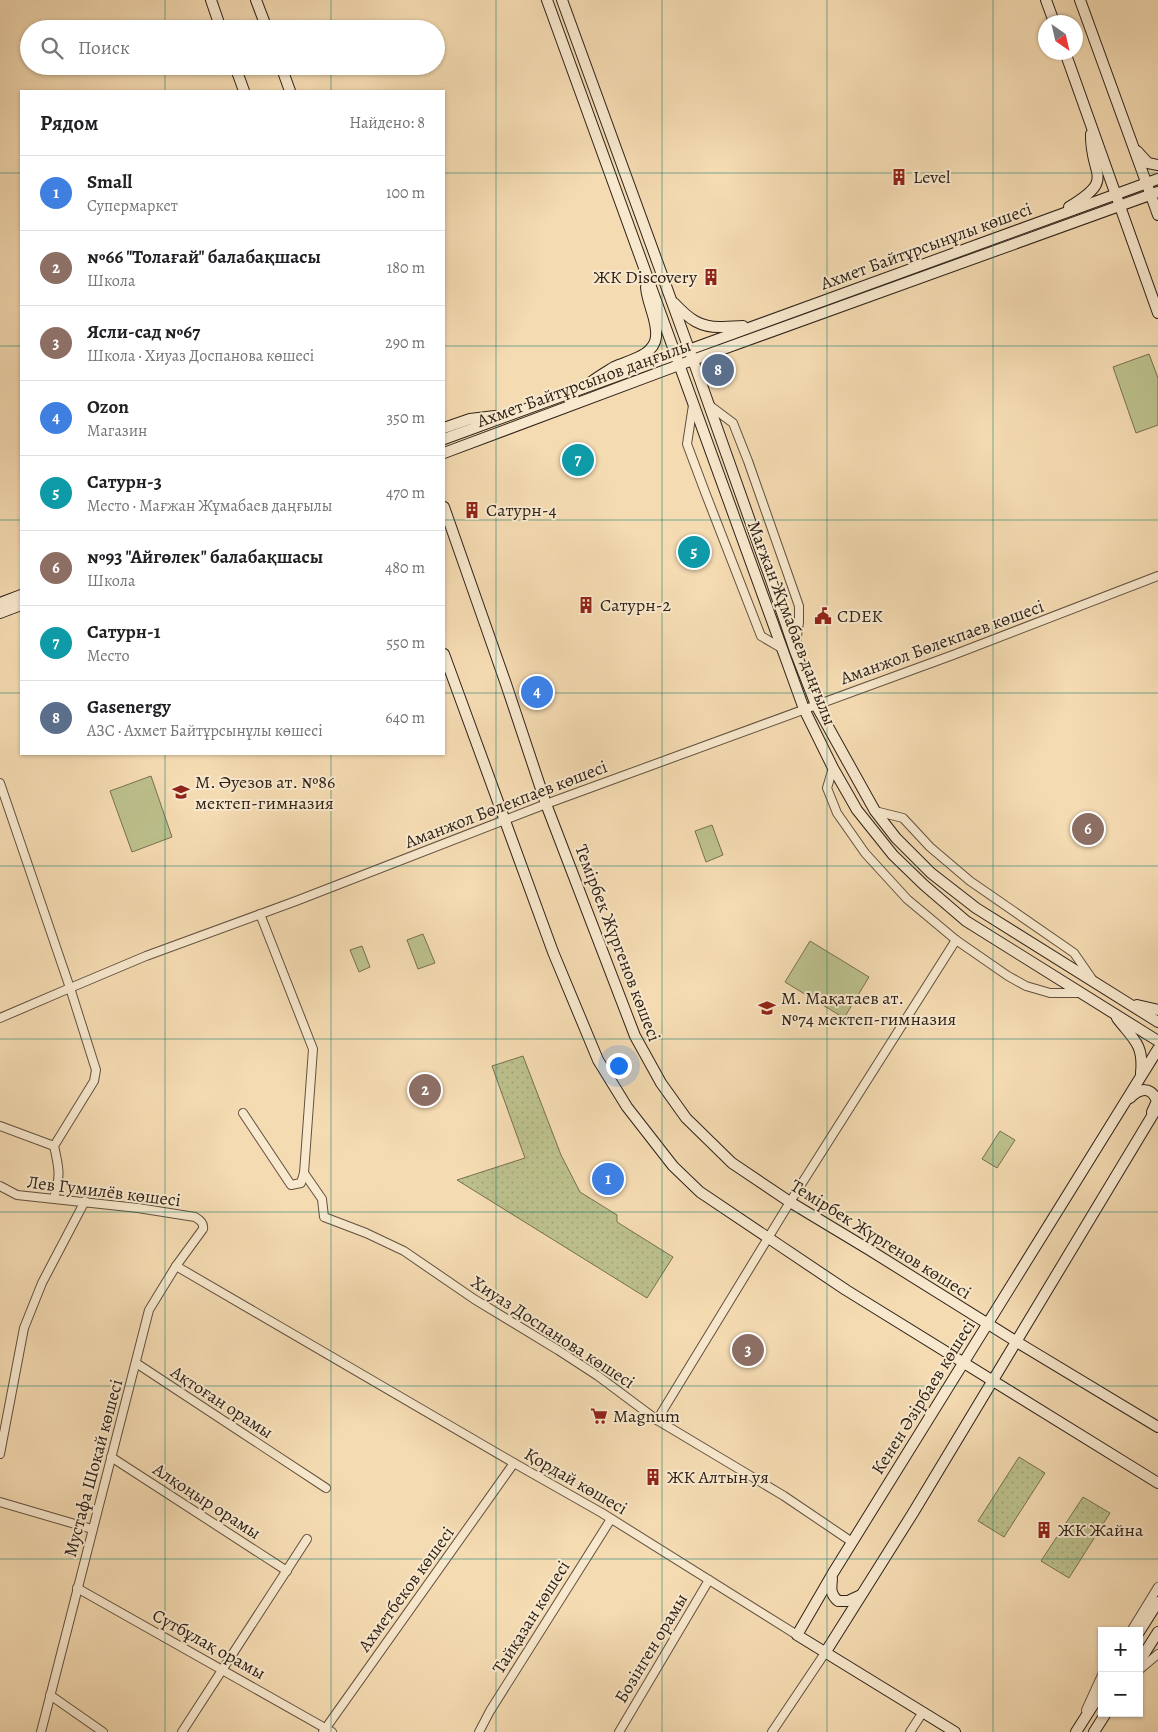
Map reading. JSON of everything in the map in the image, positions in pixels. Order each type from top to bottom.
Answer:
[{"type":"street","points":[[211,0],[218,20]]},
{"type":"street","points":[[256,0],[263,20]]},
{"type":"street","name":"Мағжан Жұмабаев даңғылы","points":[[548,0],[804,709],[833,768],[857,810],[893,855],[966,921],[1158,1041]]},
{"type":"street","name":"Мағжан Жұмабаев даңғылы","points":[[562,0],[693,360],[795,652],[816,704],[875,811],[896,838],[931,873],[976,908],[1158,1022]]},
{"type":"street","points":[[1046,0],[1051,15]]},
{"type":"street","points":[[1080,0],[1133,147],[1147,183],[1154,194],[1158,216]]},
{"type":"street","points":[[1068,60],[1158,313]]},
{"type":"street","points":[[238,75],[244,90]]},
{"type":"street","points":[[284,75],[290,90]]},
{"type":"street","points":[[1048,219],[1079,200],[1096,186],[1098,178],[1091,142],[1091,124]]},
{"type":"street","points":[[1133,147],[1148,163],[1158,165]]},
{"type":"street","name":"Ахмет Байтұрсынұлы көшесі","points":[[705,343],[1158,179]]},
{"type":"street","name":"Ахмет Байтұрсынұлы көшесі","points":[[708,355],[1154,194]]},
{"type":"street","points":[[585,388],[600,375],[646,353],[653,346],[656,337],[656,325],[646,294],[646,271]]},
{"type":"street","points":[[670,299],[688,317],[704,326],[722,328],[752,326]]},
{"type":"street","name":"Ахмет Байтұрсынов даңғылы","points":[[445,439],[705,343]]},
{"type":"street","name":"Ахмет Байтұрсынов даңғылы","points":[[445,453],[708,355]]},
{"type":"street","points":[[694,403],[687,444],[761,636],[783,650]]},
{"type":"street","points":[[708,403],[733,423],[799,606],[795,652]]},
{"type":"street","points":[[445,428],[470,420],[514,414]]},
{"type":"street","name":"Темірбек Жүргенов көшесі","points":[[446,519],[506,684],[546,804],[635,1036],[661,1083],[686,1118],[732,1163],[790,1202],[1158,1427]]},
{"type":"street","name":"Аманжол Бөлекпаев көшесі","points":[[0,1018],[146,956],[546,804],[961,651],[1158,576]]},
{"type":"street","points":[[0,603],[20,594]]},
{"type":"street","points":[[0,613],[20,605]]},
{"type":"street","points":[[445,657],[570,995],[598,1060],[627,1107],[673,1166],[700,1192],[846,1290],[1158,1483]]},
{"type":"street","points":[[833,768],[827,788],[836,814],[865,853],[907,899],[956,940],[1008,976],[1026,986],[1050,993],[1083,993]]},
{"type":"street","points":[[0,782],[70,988],[96,1076],[54,1146],[60,1174],[54,1198]]},
{"type":"street","points":[[875,811],[903,818],[930,847],[970,881],[1074,953],[1094,982]]},
{"type":"street","points":[[243,1113],[291,1185],[301,1182],[304,1173],[313,1049],[260,914]]},
{"type":"street","points":[[657,1420],[790,1202],[956,940]]},
{"type":"street","points":[[1107,990],[1134,1004],[1158,1010]]},
{"type":"street","points":[[1112,1012],[1137,1043],[1142,1053],[1141,1075]]},
{"type":"street","name":"Кенен Әзірбаев көшесі","points":[[797,1635],[852,1542],[1158,1049]]},
{"type":"street","points":[[1116,1114],[1139,1090],[1146,1089],[1152,1092],[1157,1101],[1153,1116]]},
{"type":"street","points":[[772,1732],[861,1596],[1017,1342],[1158,1106]]},
{"type":"street","points":[[0,1126],[54,1146]]},
{"type":"street","name":"Хиуаз Доспанова көшесі","points":[[304,1173],[322,1199],[324,1217],[366,1233],[404,1251],[450,1283],[598,1376],[657,1420],[784,1496],[852,1542]]},
{"type":"street","name":"Лев Гумилёв көшесі","points":[[0,1186],[18,1195],[85,1201],[195,1218],[200,1220],[203,1226]]},
{"type":"street","points":[[0,1454],[24,1328],[42,1283],[85,1201]]},
{"type":"street","name":"Мустафа Шокай көшесі","points":[[40,1732],[149,1310],[176,1266],[203,1229],[203,1226]]},
{"type":"street","name":"Қордай көшесі","points":[[176,1266],[611,1519],[955,1732]]},
{"type":"street","name":"Ақтоған орамы","points":[[136,1363],[326,1488]]},
{"type":"street","name":"Алқоңыр орамы","points":[[111,1457],[287,1571]]},
{"type":"street","name":"Ахметбеков көшесі","points":[[327,1730],[514,1463]]},
{"type":"street","points":[[1145,1475],[1158,1479]]},
{"type":"street","points":[[0,1502],[92,1529]]},
{"type":"street","name":"Тайқазан көшесі","points":[[478,1732],[611,1519]]},
{"type":"street","points":[[182,1732],[306,1539]]},
{"type":"street","points":[[833,1573],[832,1596],[838,1601],[848,1601],[861,1596]]},
{"type":"street","name":"Бозінген орамы","points":[[619,1732],[709,1580]]},
{"type":"street","points":[[1133,1627],[1158,1587]]},
{"type":"street","name":"Cүтбұлақ орамы","points":[[77,1588],[327,1730]]},
{"type":"street","points":[[1142,1627],[1158,1602]]},
{"type":"street","points":[[1143,1656],[1158,1632]]},
{"type":"street","points":[[1143,1667],[1158,1654]]},
{"type":"street","points":[[1078,1729],[1098,1684]]},
{"type":"street","points":[[50,1695],[103,1732]]},
{"type":"street","points":[[1078,1729],[1098,1697]]},
{"type":"street","points":[[910,1732],[923,1712]]},
{"type":"street","points":[[1094,1732],[1103,1717]]},
{"type":"green space","points":[[1149,354],[1158,378],[1158,425],[1136,433],[1113,367]]},
{"type":"green space","points":[[151,776],[172,837],[132,852],[110,791]]},
{"type":"green space","points":[[712,825],[723,855],[706,862],[695,831]]},
{"type":"green space","points":[[423,934],[435,963],[418,969],[407,940]]},
{"type":"green space","points":[[810,941],[869,977],[844,1018],[785,982]]},
{"type":"green space","points":[[362,946],[370,967],[359,972],[350,950]]},
{"type":"green space","points":[[523,1056],[561,1155],[580,1192],[617,1215],[617,1222],[673,1257],[647,1298],[457,1180],[525,1158],[492,1066]]},
{"type":"green space","points":[[1000,1131],[1015,1140],[997,1168],[982,1159]]},
{"type":"green space","points":[[1019,1457],[1045,1473],[1004,1537],[978,1521]]},
{"type":"green space","points":[[1083,1497],[1110,1513],[1069,1578],[1041,1561]]},
{"type":"place","name":"Level","points":[[899,177]]},
{"type":"place","name":"ЖК Discovery","points":[[711,277]]},
{"type":"place","name":"Gasenergy","points":[[718,370]]},
{"type":"place","name":"Сатурн-1","points":[[578,460]]},
{"type":"place","name":"Сатурн-4","points":[[472,510]]},
{"type":"place","name":"Сатурн-3","points":[[694,552]]},
{"type":"place","name":"Сатурн-2","points":[[586,605]]},
{"type":"place","name":"CDEK","points":[[823,616]]},
{"type":"place","name":"Ozon","points":[[537,692]]},
{"type":"place","name":"М. Әуезов ат. №86 мектеп-гимназия","points":[[181,792]]},
{"type":"place","name":"№93 \"Айгөлек\" балабақшасы","points":[[1088,829]]},
{"type":"place","name":"М. Мақатаев ат. №74 мектеп-гимназия","points":[[767,1008]]},
{"type":"place","name":"№66 \"Толағай\" балабақшасы","points":[[425,1090]]},
{"type":"place","name":"Small","points":[[608,1179]]},
{"type":"place","name":"Ясли-сад №67","points":[[748,1350]]},
{"type":"place","name":"Magnum","points":[[599,1416]]},
{"type":"place","name":"ЖК Алтын уя","points":[[653,1477]]},
{"type":"place","name":"ЖК Жайна","points":[[1044,1530]]}]
